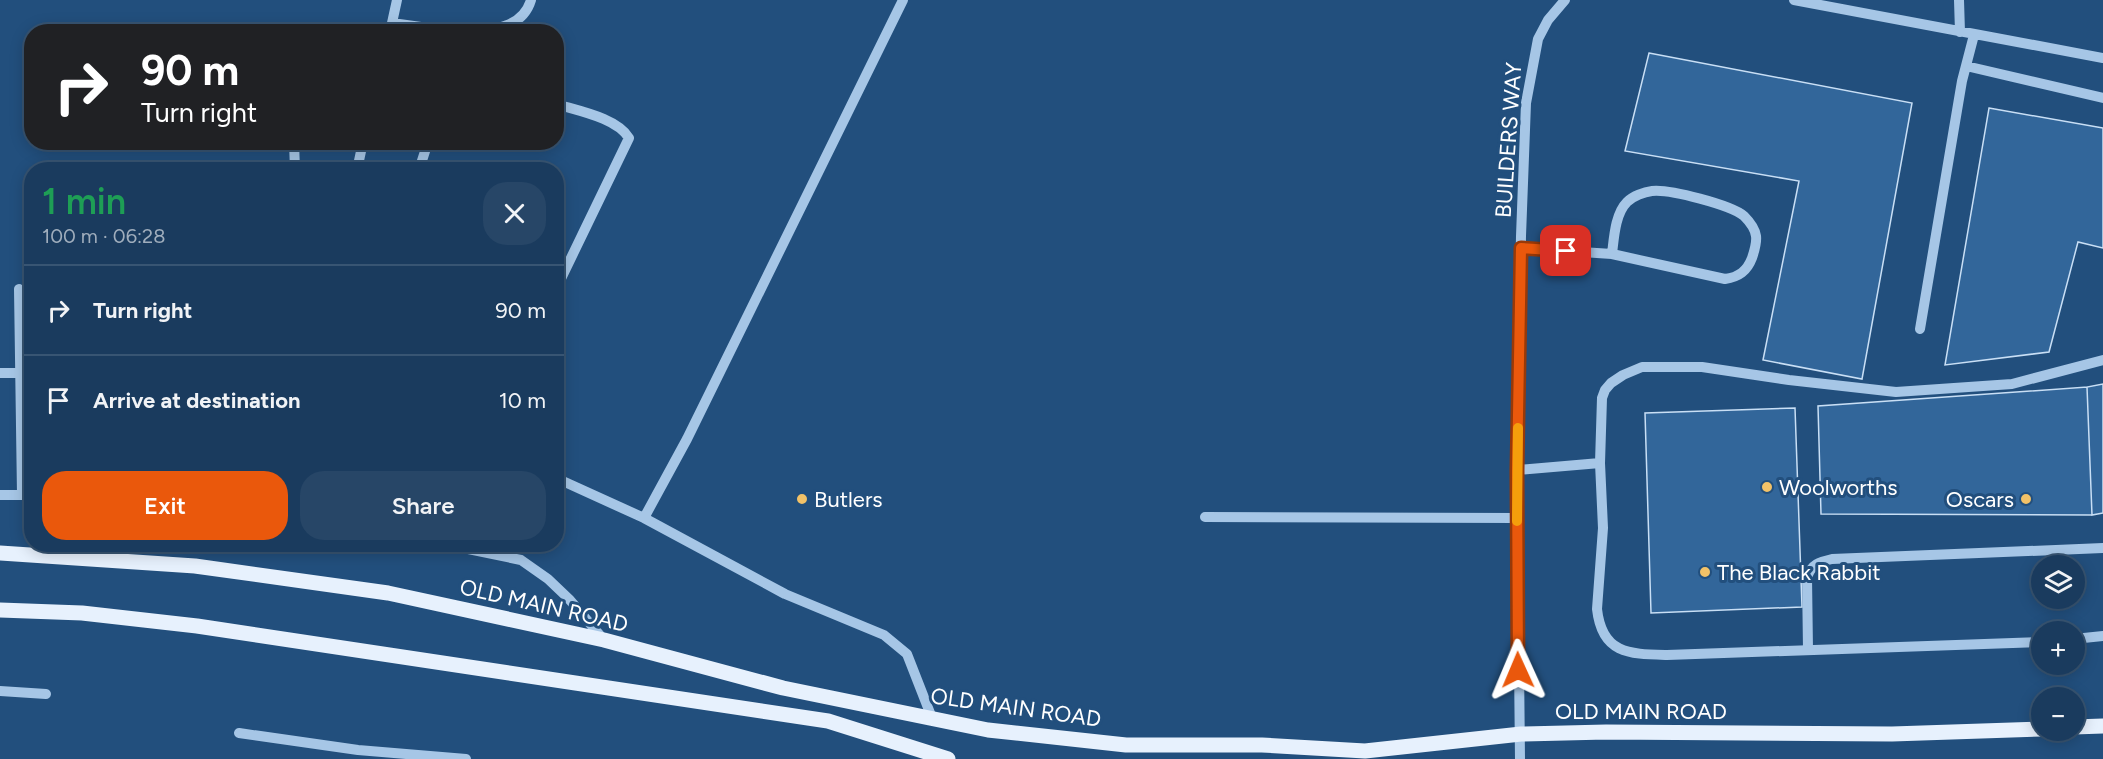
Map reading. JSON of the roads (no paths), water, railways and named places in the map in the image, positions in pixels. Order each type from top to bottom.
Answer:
[{"type":"main road","name":"OLD MAIN ROAD","points":[[0,553],[195,566],[388,593],[604,640],[783,688],[988,730],[1126,745],[1262,745],[1365,751],[1521,734],[1606,732],[1892,734],[2031,729]]},
{"type":"main road","points":[[0,610],[82,613],[197,626],[828,721],[948,759]]},
{"type":"main road","points":[[2085,727],[2103,726]]},
{"type":"street","points":[[392,24],[397,0]]},
{"type":"street","points":[[512,24],[522,16],[531,0]]},
{"type":"street","points":[[644,518],[687,439],[903,0]]},
{"type":"street","name":"BUILDERS WAY","points":[[1520,759],[1517,470],[1526,103],[1538,39],[1548,20],[1564,0]]},
{"type":"street","points":[[1795,0],[2103,58]]},
{"type":"street","points":[[1959,0],[1960,32]]},
{"type":"street","points":[[1920,328],[1939,210],[1974,35]]},
{"type":"street","points":[[1966,66],[2103,98]]},
{"type":"street","points":[[564,107],[612,122],[624,130],[629,138],[564,272]]},
{"type":"street","points":[[1521,248],[1612,254],[1725,279],[1744,272],[1754,250],[1756,236],[1744,216],[1727,207],[1653,191],[1637,195],[1627,201],[1615,231],[1612,254]]},
{"type":"street","points":[[19,289],[24,443]]},
{"type":"street","points":[[2031,642],[1666,655],[1633,654],[1618,649],[1609,642],[1599,621],[1598,609],[1603,528],[1600,463],[1602,398],[1605,390],[1623,375],[1642,367],[1702,367],[1896,392],[2012,384],[2103,360]]},
{"type":"street","points":[[0,373],[20,373]]},
{"type":"street","points":[[1517,470],[1600,463]]},
{"type":"street","points":[[564,482],[644,518],[785,594],[884,635],[907,654],[932,718]]},
{"type":"street","points":[[0,495],[24,495]]},
{"type":"street","points":[[1205,517],[1517,518]]},
{"type":"street","points":[[1808,650],[1807,577],[1810,569],[1816,563],[1843,559],[2103,548]]},
{"type":"street","points":[[482,552],[521,560],[548,579],[569,599],[604,640]]},
{"type":"street","points":[[2085,638],[2103,636]]},
{"type":"street","points":[[0,691],[46,694]]},
{"type":"street","points":[[239,733],[358,750],[466,759]]},
{"type":"place","name":"Woolworths","points":[[1767,487]]},
{"type":"place","name":"Butlers","points":[[802,499]]},
{"type":"place","name":"Oscars","points":[[2026,499]]},
{"type":"place","name":"The Black Rabbit","points":[[1705,572]]}]
